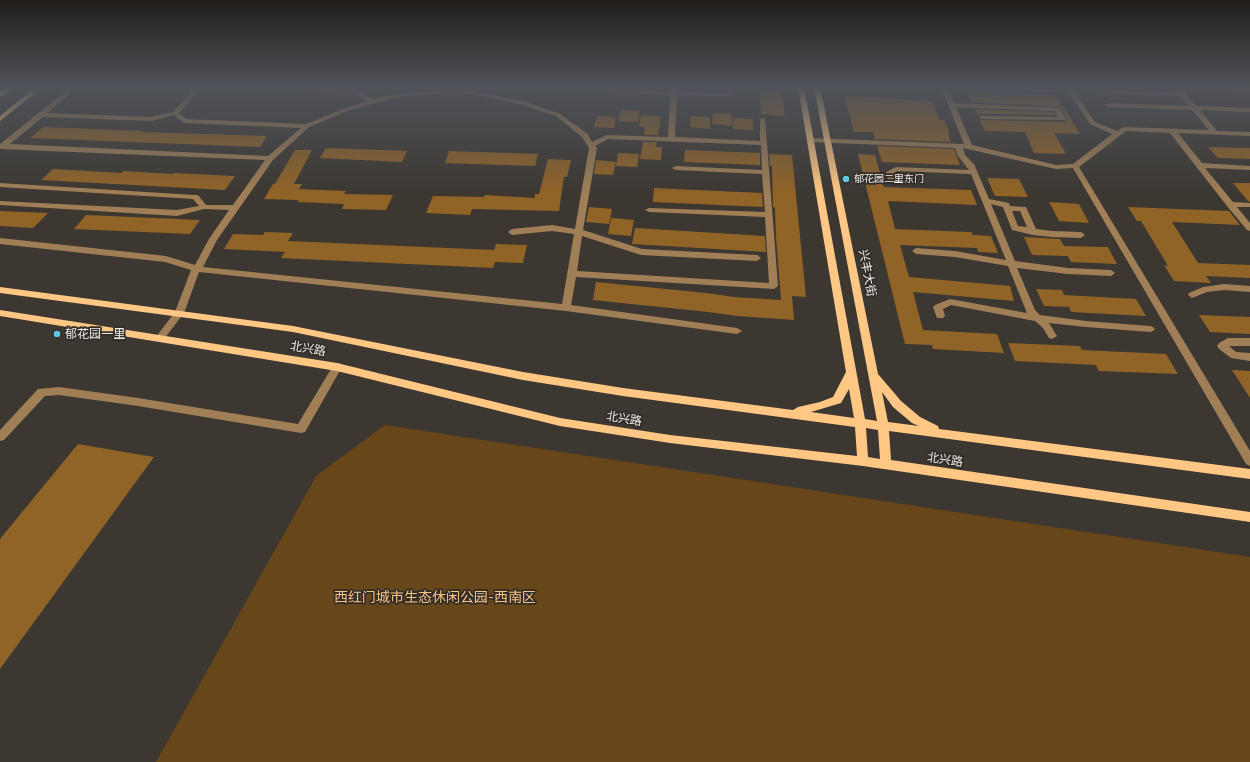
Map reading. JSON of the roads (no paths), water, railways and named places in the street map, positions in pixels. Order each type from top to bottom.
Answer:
[{"type":"main road","points":[[808,123],[860,422],[863,461]]},
{"type":"main road","name":"兴丰大街","points":[[824,123],[883,425],[886,464]]},
{"type":"main road","name":"北兴路","points":[[0,290],[179,313],[309,332],[531,377],[623,392],[1250,474]]},
{"type":"main road","name":"北兴路","points":[[0,313],[337,367],[560,422],[670,439],[886,464],[1250,517]]},
{"type":"main road","points":[[790,413],[821,406],[837,400],[844,389],[851,372]]},
{"type":"main road","points":[[873,375],[897,404],[916,420],[943,433]]},
{"type":"street","points":[[2,147],[32,123]]},
{"type":"street","points":[[222,123],[307,126]]},
{"type":"street","points":[[161,338],[179,313],[197,269],[213,239],[270,158],[307,126],[315,123]]},
{"type":"street","points":[[566,308],[593,148],[585,136],[568,123]]},
{"type":"street","points":[[671,139],[672,123]]},
{"type":"street","points":[[572,274],[774,286],[763,123]]},
{"type":"street","points":[[959,123],[969,146]]},
{"type":"street","points":[[1092,123],[1117,134]]},
{"type":"street","points":[[1206,123],[1215,133]]},
{"type":"street","points":[[811,140],[969,146],[1056,167],[1075,166],[1124,129],[1250,134]]},
{"type":"street","points":[[1172,132],[1230,204],[1246,218],[1250,228]]},
{"type":"street","points":[[591,145],[607,137],[764,143]]},
{"type":"street","points":[[958,145],[962,156],[970,164],[974,172],[1031,312],[1046,326],[1052,336]]},
{"type":"street","points":[[2,147],[270,158]]},
{"type":"street","points":[[1199,165],[1250,168]]},
{"type":"street","points":[[1075,166],[1250,461]]},
{"type":"street","points":[[676,168],[766,172]]},
{"type":"street","points":[[892,180],[890,172],[896,169],[974,172]]},
{"type":"street","points":[[0,185],[195,197],[204,206]]},
{"type":"street","points":[[986,200],[1006,205],[1015,228],[1034,232],[1081,235]]},
{"type":"street","points":[[0,203],[177,213],[204,206],[235,208]]},
{"type":"street","points":[[1230,204],[1250,205]]},
{"type":"street","points":[[1007,208],[1022,209],[1034,232]]},
{"type":"street","points":[[649,210],[769,215]]},
{"type":"street","points":[[512,232],[552,228],[579,232],[641,252],[757,258]]},
{"type":"street","points":[[0,241],[166,259],[197,269],[566,308],[737,331]]},
{"type":"street","points":[[916,251],[955,254],[1012,264],[1068,271],[1111,273]]},
{"type":"street","points":[[1192,295],[1206,289],[1224,287],[1250,289]]},
{"type":"street","points":[[940,316],[938,307],[950,302],[1038,318],[1086,324],[1150,328]]},
{"type":"street","points":[[1250,342],[1228,342],[1222,346],[1234,355],[1250,357]]},
{"type":"street","points":[[0,437],[42,392],[59,391],[138,402],[301,429],[337,367]]},
{"type":"place","name":"郁花园二里东门","points":[[846,179]]},
{"type":"place","name":"郁花园一里","points":[[57,334]]},
{"type":"park label","name":"西红门城市生态休闲公园-西南区","points":[[435,598]]}]
